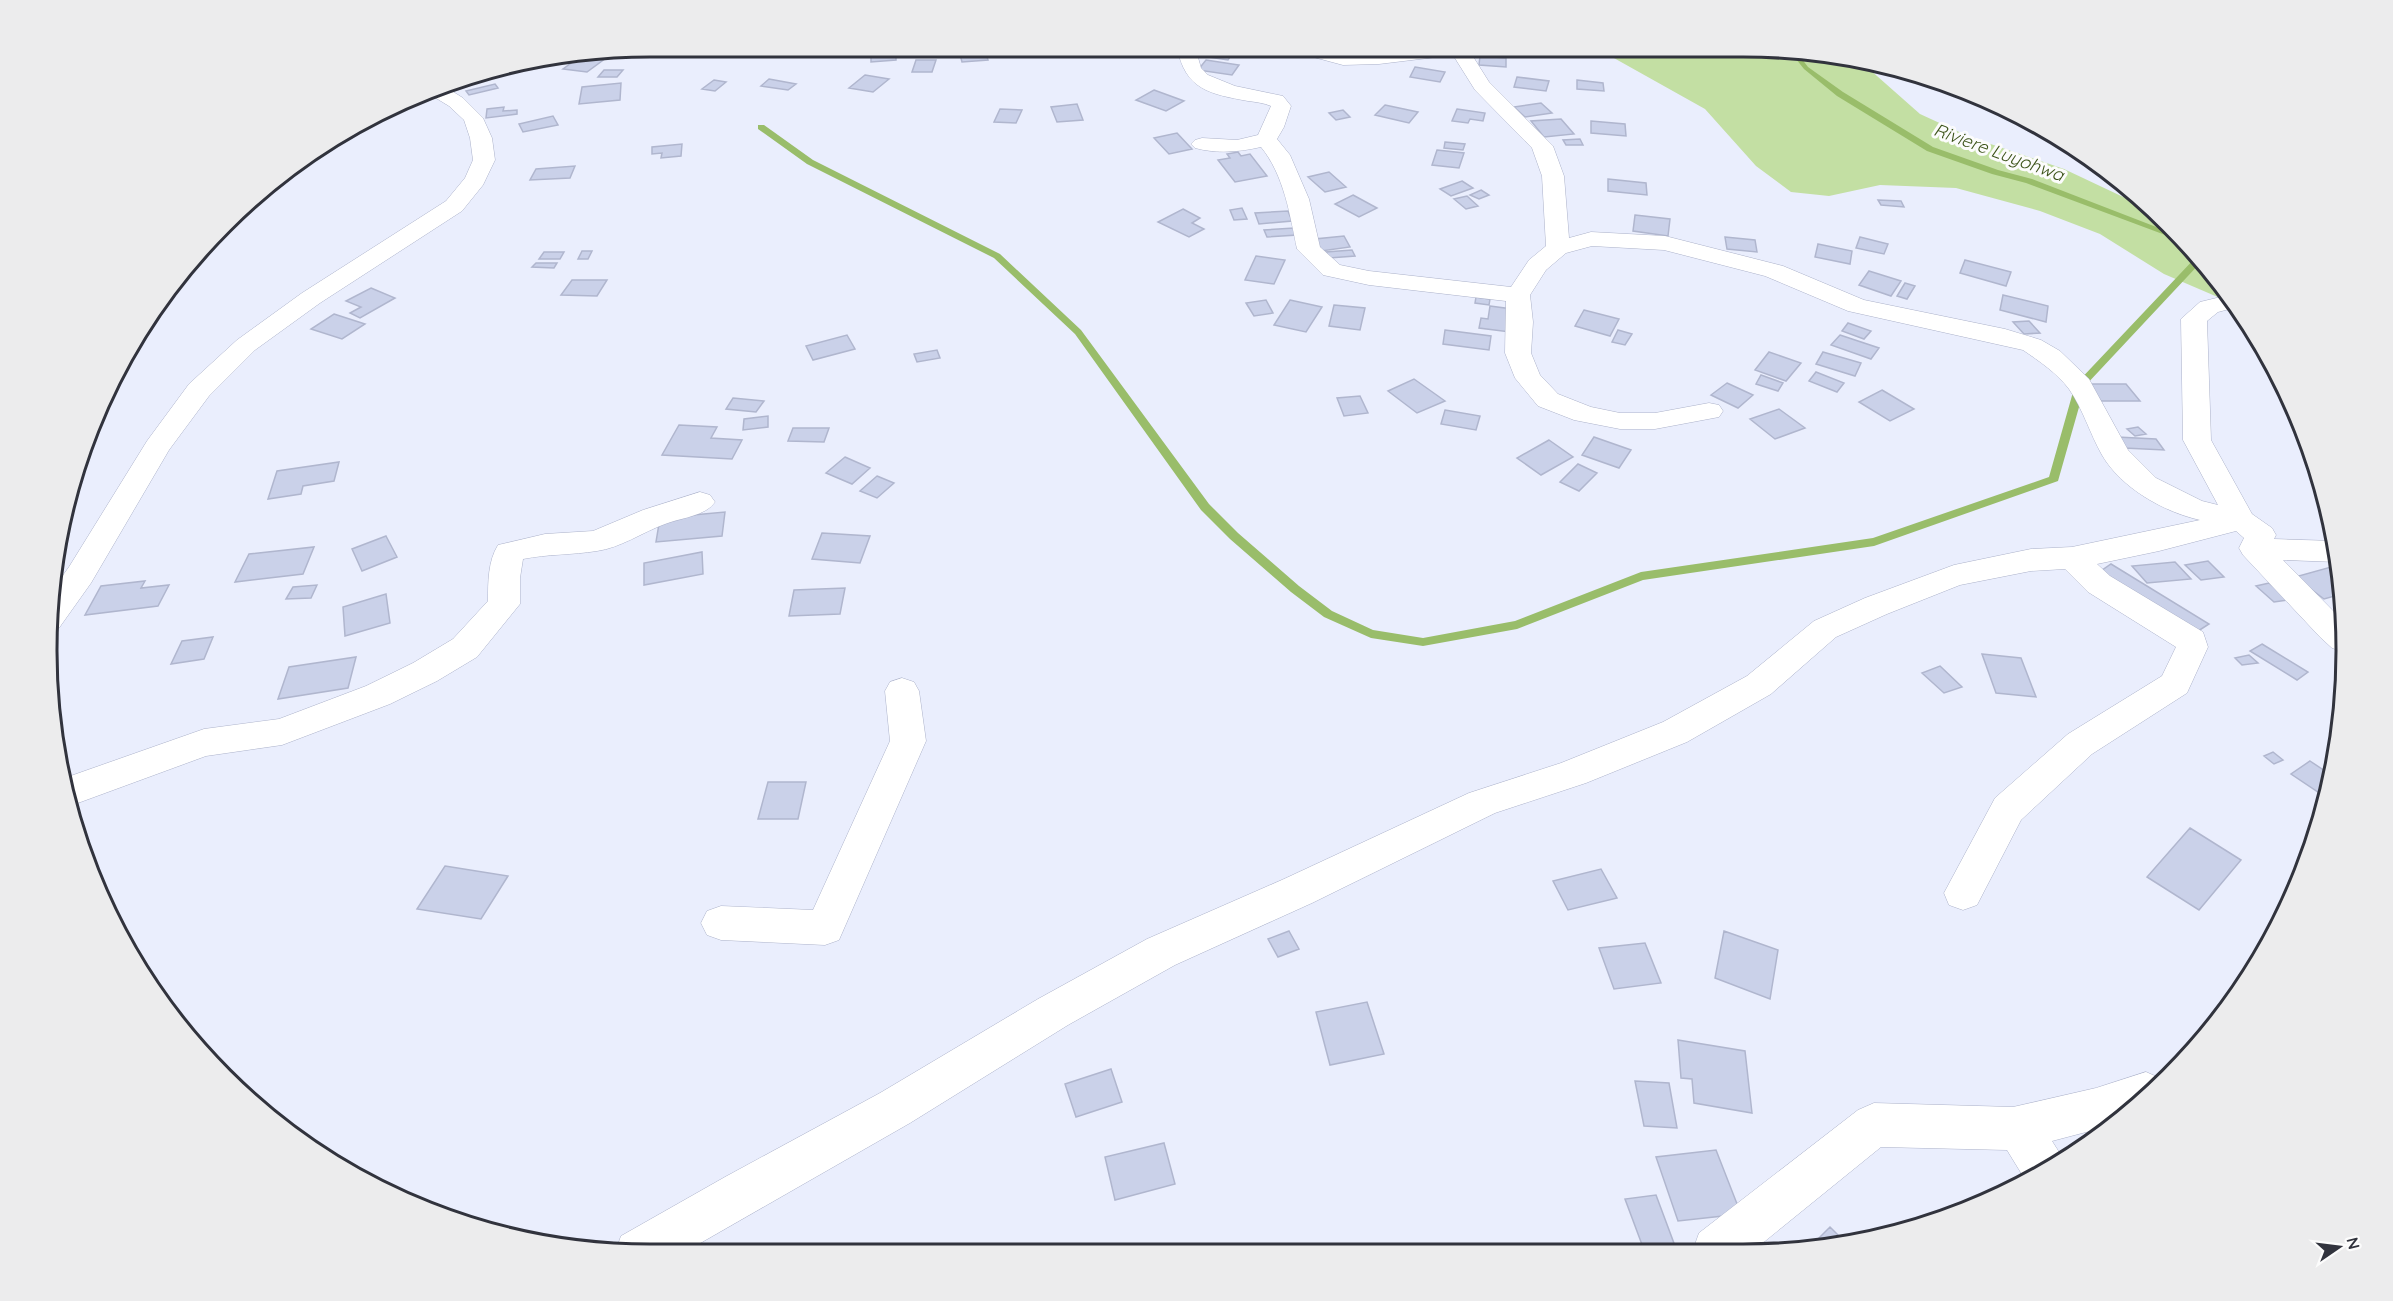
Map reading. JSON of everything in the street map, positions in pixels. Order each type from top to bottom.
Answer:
[{"type":"street","points":[[1188,57],[1195,76],[1209,84],[1276,100],[1281,106],[1274,127],[1266,140],[1237,146],[1202,144]]},
{"type":"street","points":[[1336,57],[1343,59],[1387,57]]},
{"type":"street","points":[[1463,57],[1482,86],[1542,146],[1553,176],[1558,248]]},
{"type":"street","points":[[59,605],[80,575],[157,447],[199,390],[256,338],[311,298],[454,206],[475,180],[484,160],[481,138],[474,118],[443,94]]},
{"type":"street","points":[[1266,140],[1279,155],[1298,199],[1309,249],[1332,270],[1369,278],[1518,295]]},
{"type":"street","points":[[1709,411],[1655,421],[1620,421],[1584,414],[1548,400],[1528,378],[1518,353],[1520,322],[1518,295],[1537,265],[1558,248],[1591,239],[1623,238],[1665,243],[1774,271],[1857,306],[2005,337],[2032,345],[2051,357],[2079,385],[2116,455],[2146,485],[2248,534],[2327,550]]},
{"type":"street","points":[[2224,304],[2209,308],[2194,319],[2197,440],[2248,534],[2336,633]]},
{"type":"street","points":[[74,790],[204,743],[282,732],[378,695],[426,672],[465,648],[504,604],[504,578],[509,552],[546,544],[597,541],[654,517],[700,502]]},
{"type":"street","points":[[653,1244],[741,1192],[895,1108],[1053,1012],[1161,952],[1298,891],[1482,803],[1573,773],[1675,732],[1759,685],[1825,629],[1876,606],[1954,576],[2031,560],[2072,558],[2159,541],[2248,534]]},
{"type":"street","points":[[1963,894],[2008,809],[2080,744],[2175,684],[2192,647],[2191,640],[2099,584],[2072,558]]},
{"type":"street","points":[[721,923],[825,928],[908,741],[902,691]]},
{"type":"street","points":[[1724,1244],[1875,1125],[2018,1128],[2096,1109],[2134,1097]]},
{"type":"street","points":[[2018,1128],[2041,1163]]},
{"type":"green space","points":[[1612,57],[1781,58],[1872,71],[1920,114],[1970,137],[2064,169],[2128,199],[2189,259],[2219,298],[2164,274],[2100,234],[2040,211],[1956,188],[1880,185],[1829,196],[1791,192],[1756,166],[1705,109]]},
{"type":"building","points":[[871,57],[896,57],[896,60],[871,62]]},
{"type":"building","points":[[961,57],[987,57],[988,60],[962,62]]},
{"type":"building","points":[[1208,57],[1230,57],[1228,60]]},
{"type":"building","points":[[1480,57],[1506,58],[1506,67],[1479,65]]},
{"type":"building","points":[[605,59],[587,72],[563,69],[573,62]]},
{"type":"building","points":[[916,60],[936,60],[932,72],[912,72]]},
{"type":"building","points":[[1206,60],[1239,65],[1232,75],[1198,70]]},
{"type":"building","points":[[1415,67],[1445,72],[1440,82],[1410,77]]},
{"type":"building","points":[[604,70],[623,70],[617,77],[598,77]]},
{"type":"building","points":[[865,75],[889,79],[873,92],[849,88]]},
{"type":"building","points":[[1517,77],[1549,81],[1546,91],[1514,87]]},
{"type":"building","points":[[769,79],[796,84],[788,90],[761,86]]},
{"type":"building","points":[[714,80],[726,82],[715,91],[702,89]]},
{"type":"building","points":[[1577,80],[1603,83],[1604,91],[1577,89]]},
{"type":"building","points":[[621,83],[620,100],[579,104],[582,87]]},
{"type":"building","points":[[495,84],[498,88],[469,95],[466,91]]},
{"type":"building","points":[[1154,90],[1184,101],[1166,111],[1136,100]]},
{"type":"building","points":[[1541,103],[1552,113],[1525,117],[1514,107]]},
{"type":"building","points":[[1077,104],[1083,120],[1057,122],[1051,107]]},
{"type":"building","points":[[1385,105],[1418,112],[1409,123],[1375,115]]},
{"type":"building","points":[[504,107],[503,111],[517,110],[517,114],[486,118],[487,109]]},
{"type":"building","points":[[1000,109],[1022,110],[1016,123],[994,122]]},
{"type":"building","points":[[1457,109],[1485,113],[1483,121],[1470,119],[1468,123],[1452,121]]},
{"type":"building","points":[[1343,110],[1350,117],[1336,120],[1329,113]]},
{"type":"building","points":[[553,116],[558,125],[523,132],[519,124]]},
{"type":"building","points":[[1561,119],[1574,134],[1544,137],[1531,121]]},
{"type":"building","points":[[1591,121],[1625,124],[1626,136],[1591,133]]},
{"type":"building","points":[[1177,133],[1192,149],[1169,154],[1154,138]]},
{"type":"building","points":[[1580,139],[1583,145],[1566,145],[1563,140]]},
{"type":"building","points":[[1445,142],[1465,144],[1463,150],[1444,148]]},
{"type":"building","points":[[682,144],[681,156],[661,158],[662,153],[652,154],[652,147]]},
{"type":"building","points":[[1437,150],[1464,153],[1459,168],[1432,165]]},
{"type":"building","points":[[1238,152],[1241,156],[1250,154],[1267,176],[1235,182],[1218,160],[1230,158],[1227,154]]},
{"type":"building","points":[[575,166],[570,178],[530,180],[536,169]]},
{"type":"building","points":[[1329,172],[1346,187],[1325,192],[1308,177]]},
{"type":"building","points":[[1608,179],[1646,183],[1647,195],[1608,191]]},
{"type":"building","points":[[1462,181],[1473,188],[1451,196],[1440,189]]},
{"type":"building","points":[[1481,190],[1489,195],[1479,199],[1470,195]]},
{"type":"building","points":[[1353,195],[1377,208],[1359,217],[1335,204]]},
{"type":"building","points":[[1467,196],[1478,206],[1466,209],[1454,199]]},
{"type":"building","points":[[1878,200],[1901,201],[1904,207],[1881,205]]},
{"type":"building","points":[[1242,208],[1247,219],[1234,220],[1230,210]]},
{"type":"building","points":[[1183,209],[1200,218],[1192,223],[1204,229],[1189,237],[1158,222]]},
{"type":"building","points":[[1288,211],[1292,221],[1259,224],[1255,213]]},
{"type":"building","points":[[1635,215],[1670,219],[1668,236],[1633,231]]},
{"type":"building","points":[[1294,228],[1297,235],[1267,237],[1264,230]]},
{"type":"building","points":[[1344,236],[1350,247],[1321,251],[1315,239]]},
{"type":"building","points":[[1725,237],[1755,240],[1757,252],[1727,249]]},
{"type":"building","points":[[1860,237],[1888,244],[1884,254],[1856,248]]},
{"type":"building","points":[[1818,244],[1852,251],[1850,264],[1815,257]]},
{"type":"building","points":[[1352,250],[1355,256],[1329,258],[1326,252]]},
{"type":"building","points":[[582,251],[592,251],[588,259],[578,259]]},
{"type":"building","points":[[544,252],[564,252],[560,259],[539,259]]},
{"type":"building","points":[[1256,256],[1285,260],[1274,284],[1245,280]]},
{"type":"building","points":[[1965,260],[2011,272],[2006,286],[1960,273]]},
{"type":"building","points":[[536,263],[557,263],[554,268],[532,267]]},
{"type":"building","points":[[1869,271],[1901,281],[1891,296],[1859,285]]},
{"type":"building","points":[[572,280],[607,280],[597,296],[561,295]]},
{"type":"building","points":[[1905,283],[1915,286],[1907,299],[1897,296]]},
{"type":"building","points":[[371,288],[395,298],[360,318],[350,313],[361,307],[346,301]]},
{"type":"building","points":[[2003,295],[2048,306],[2046,322],[2000,310]]},
{"type":"building","points":[[1476,297],[1490,299],[1489,305],[1475,303]]},
{"type":"building","points":[[1266,300],[1273,313],[1254,316],[1246,303]]},
{"type":"building","points":[[1290,300],[1322,307],[1306,332],[1274,325]]},
{"type":"building","points":[[1334,305],[1365,308],[1360,330],[1329,326]]},
{"type":"building","points":[[1490,306],[1512,309],[1510,332],[1479,328],[1481,318],[1488,319]]},
{"type":"building","points":[[1584,310],[1619,319],[1610,336],[1575,326]]},
{"type":"building","points":[[334,314],[365,324],[342,339],[311,329]]},
{"type":"building","points":[[2029,321],[2040,333],[2024,334],[2013,322]]},
{"type":"building","points":[[1848,323],[1871,331],[1864,339],[1842,331]]},
{"type":"building","points":[[1445,330],[1491,336],[1489,350],[1443,344]]},
{"type":"building","points":[[1618,330],[1632,334],[1625,345],[1612,342]]},
{"type":"building","points":[[847,335],[855,349],[813,360],[806,346]]},
{"type":"building","points":[[1840,335],[1879,348],[1871,359],[1831,345]]},
{"type":"building","points":[[937,350],[940,358],[917,362],[914,354]]},
{"type":"building","points":[[1769,352],[1801,363],[1786,381],[1755,370]]},
{"type":"building","points":[[1823,352],[1861,363],[1855,376],[1816,364]]},
{"type":"building","points":[[1816,372],[1844,383],[1837,392],[1809,381]]},
{"type":"building","points":[[1761,375],[1783,383],[1778,391],[1756,384]]},
{"type":"building","points":[[1414,379],[1445,401],[1417,413],[1388,391]]},
{"type":"building","points":[[1727,383],[1753,395],[1738,408],[1711,395]]},
{"type":"building","points":[[2087,384],[2126,384],[2140,401],[2101,401]]},
{"type":"building","points":[[1882,390],[1914,409],[1890,421],[1859,402]]},
{"type":"building","points":[[1360,396],[1368,413],[1344,416],[1337,398]]},
{"type":"building","points":[[733,398],[764,401],[756,412],[726,409]]},
{"type":"building","points":[[1779,409],[1805,428],[1775,439],[1750,419]]},
{"type":"building","points":[[1445,410],[1480,416],[1476,430],[1441,424]]},
{"type":"building","points":[[768,416],[768,427],[743,430],[744,419]]},
{"type":"building","points":[[679,425],[717,427],[711,438],[742,440],[732,459],[662,455]]},
{"type":"building","points":[[2138,427],[2146,434],[2135,436],[2127,429]]},
{"type":"building","points":[[793,428],[829,428],[824,442],[788,441]]},
{"type":"building","points":[[1594,437],[1631,450],[1619,468],[1582,455]]},
{"type":"building","points":[[2117,437],[2156,439],[2164,450],[2124,448]]},
{"type":"building","points":[[1549,440],[1573,457],[1541,475],[1517,458]]},
{"type":"building","points":[[845,457],[870,468],[852,484],[826,473]]},
{"type":"building","points":[[339,462],[334,481],[303,486],[301,494],[268,499],[277,471]]},
{"type":"building","points":[[1578,464],[1597,473],[1579,491],[1560,482]]},
{"type":"building","points":[[877,476],[894,483],[877,498],[860,491]]},
{"type":"building","points":[[725,512],[722,536],[656,542],[660,518]]},
{"type":"building","points":[[822,533],[870,536],[860,563],[812,559]]},
{"type":"building","points":[[386,536],[397,557],[362,571],[352,549]]},
{"type":"building","points":[[314,547],[303,574],[235,582],[249,554]]},
{"type":"building","points":[[702,552],[703,574],[644,585],[644,563]]},
{"type":"building","points":[[2208,561],[2224,577],[2201,580],[2185,565]]},
{"type":"building","points":[[2175,562],[2191,579],[2147,583],[2132,566]]},
{"type":"building","points":[[2111,564],[2209,624],[2195,633],[2098,573]]},
{"type":"building","points":[[2330,567],[2333,596],[2324,599],[2295,577]]},
{"type":"building","points":[[145,581],[141,588],[169,585],[158,606],[85,615],[101,586]]},
{"type":"building","points":[[2269,583],[2288,600],[2274,602],[2256,586]]},
{"type":"building","points":[[317,585],[311,598],[286,599],[293,587]]},
{"type":"building","points":[[845,588],[840,614],[789,616],[794,590]]},
{"type":"building","points":[[386,594],[390,623],[345,636],[343,607]]},
{"type":"building","points":[[213,637],[204,659],[171,664],[182,641]]},
{"type":"building","points":[[2262,644],[2308,672],[2297,680],[2250,651]]},
{"type":"building","points":[[1982,654],[2021,658],[2036,697],[1996,693]]},
{"type":"building","points":[[2249,655],[2258,663],[2242,665],[2235,658]]},
{"type":"building","points":[[356,657],[348,688],[278,699],[289,667]]},
{"type":"building","points":[[1940,666],[1962,687],[1944,693],[1922,673]]},
{"type":"building","points":[[2273,752],[2283,760],[2274,764],[2264,756]]},
{"type":"building","points":[[2310,761],[2324,770],[2319,792],[2291,774]]},
{"type":"building","points":[[768,782],[806,782],[798,819],[758,819]]},
{"type":"building","points":[[2190,828],[2241,860],[2199,910],[2147,877]]},
{"type":"building","points":[[445,866],[508,876],[481,919],[417,909]]},
{"type":"building","points":[[1601,869],[1617,898],[1568,910],[1553,881]]},
{"type":"building","points":[[1289,931],[1299,949],[1278,957],[1268,939]]},
{"type":"building","points":[[1724,931],[1778,950],[1770,999],[1715,978]]},
{"type":"building","points":[[1645,943],[1661,983],[1614,989],[1599,948]]},
{"type":"building","points":[[1367,1002],[1384,1054],[1330,1065],[1316,1012]]},
{"type":"building","points":[[1678,1040],[1745,1051],[1752,1113],[1694,1103],[1692,1079],[1681,1078]]},
{"type":"building","points":[[1111,1069],[1122,1102],[1076,1117],[1065,1084]]},
{"type":"building","points":[[1635,1081],[1669,1083],[1677,1128],[1644,1126]]},
{"type":"building","points":[[1164,1143],[1175,1184],[1115,1200],[1105,1157]]},
{"type":"building","points":[[1716,1150],[1741,1214],[1678,1221],[1656,1157]]},
{"type":"building","points":[[1656,1195],[1674,1244],[1642,1244],[1625,1199]]},
{"type":"building","points":[[1830,1227],[1839,1236],[1820,1239],[1818,1239]]},
{"type":"waterway","name":"Riviere Luyohwa","points":[[1800,60],[1806,68],[1840,94],[1930,149],[1995,172],[2029,181],[2164,233]]},
{"type":"waterway","points":[[761,127],[810,162],[997,256],[1078,332],[1205,507],[1234,536],[1295,589],[1328,614],[1371,634],[1423,642],[1517,625],[1641,576],[1874,542],[2054,479],[2080,385],[2194,265]]}]
